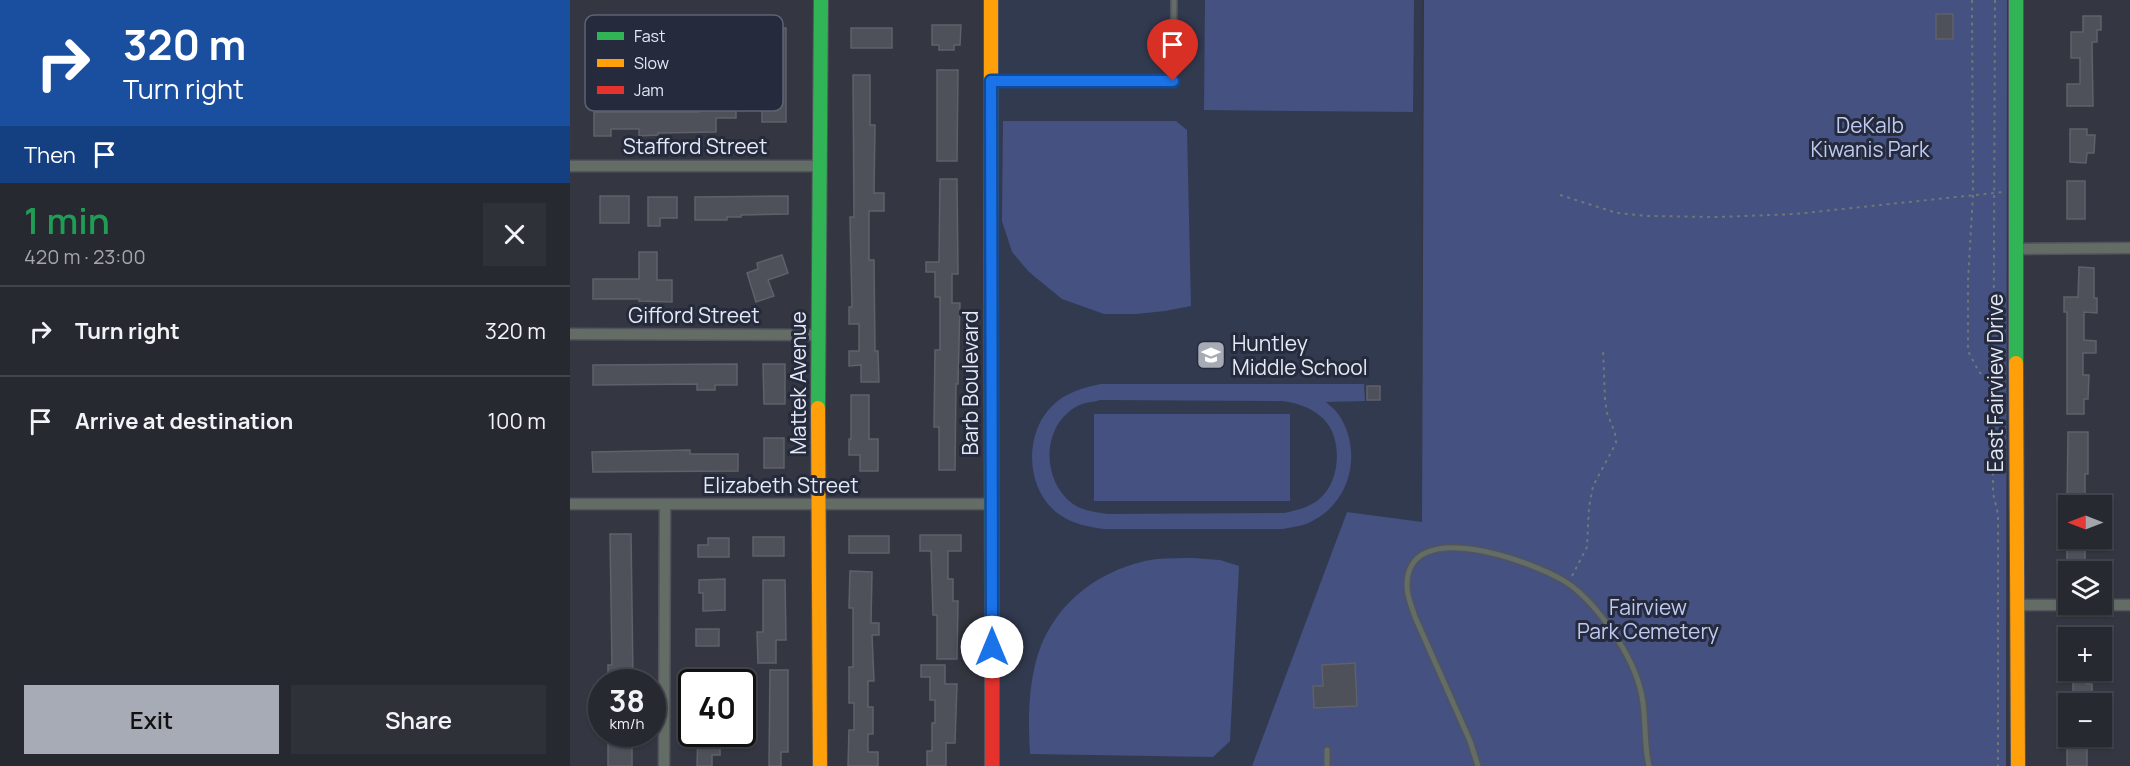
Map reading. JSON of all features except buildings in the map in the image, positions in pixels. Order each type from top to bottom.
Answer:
[{"type":"street","name":"Mattek Avenue","points":[[820,766],[818,335],[821,0]]},
{"type":"street","name":"Barb Boulevard","points":[[991,0],[992,766]]},
{"type":"street","name":"East Fairview Drive","points":[[2016,0],[2018,766]]},
{"type":"street","name":"Stafford Street","points":[[570,166],[820,166]]},
{"type":"street","points":[[2016,249],[2130,248]]},
{"type":"street","name":"Gifford Street","points":[[570,334],[818,335]]},
{"type":"street","name":"Elizabeth Street","points":[[570,504],[991,504]]},
{"type":"street","points":[[664,766],[665,505]]},
{"type":"street","points":[[2016,605],[2130,605]]},
{"type":"lane","points":[[991,81],[1173,81],[1174,0]]},
{"type":"lane","points":[[1478,766],[1470,741],[1415,617],[1407,590],[1408,574],[1415,561],[1429,551],[1460,549],[1508,556],[1544,570],[1583,596],[1602,618],[1633,666],[1642,693],[1649,766]]},
{"type":"lane","points":[[1327,750],[1327,766]]},
{"type":"path","points":[[1972,0],[1973,195],[1968,280],[1968,351],[1979,372],[1986,378],[2016,378]]},
{"type":"path","points":[[1995,0],[1994,493],[1998,514],[1998,766]]},
{"type":"path","points":[[1560,195],[1617,213],[1718,217],[1795,214],[2016,192]]},
{"type":"path","points":[[1568,584],[1587,547],[1589,507],[1593,486],[1616,443],[1605,399],[1603,348]]},
{"type":"shaded area","name":"Huntley Middle School","points":[[999,0],[1422,0],[1422,523],[1347,512],[1252,766],[999,766]]},
{"type":"green space","points":[[1205,0],[1414,0],[1413,112],[1204,110]]},
{"type":"green space","points":[[1424,0],[2007,0],[2006,766],[1252,766],[1347,512],[1422,522]]},
{"type":"green space","points":[[1003,121],[1176,121],[1187,130],[1191,306],[1136,314],[1104,314],[1062,299],[1029,272],[1012,252],[1002,221]]},
{"type":"green space","points":[[1101,384],[1364,384],[1365,401],[1326,402],[1338,413],[1350,443],[1351,458],[1345,487],[1327,511],[1310,522],[1283,529],[1104,529],[1070,521],[1049,505],[1040,492],[1032,463],[1036,433],[1042,419],[1056,402],[1080,389]],"holes":[[[1100,400],[1282,401],[1307,407],[1318,414],[1332,430],[1335,439],[1336,468],[1330,486],[1316,501],[1301,509],[1284,513],[1108,514],[1085,510],[1073,504],[1054,480],[1050,466],[1053,436],[1059,423],[1069,412],[1082,404]]]},
{"type":"green space","points":[[1094,414],[1290,414],[1290,501],[1094,501]]},
{"type":"green space","points":[[1156,559],[1220,560],[1239,566],[1230,741],[1213,757],[1030,754],[1029,716],[1032,678],[1038,654],[1056,618],[1084,590],[1118,570]]},
{"type":"traffic: fast","points":[[818,408],[821,0]]},
{"type":"traffic: fast","points":[[2016,0],[2016,363]]},
{"type":"traffic: fast","points":[[991,263],[992,610]]},
{"type":"traffic: slow","points":[[991,0],[991,263]]},
{"type":"traffic: slow","points":[[2016,363],[2018,766]]},
{"type":"traffic: slow","points":[[818,408],[820,766]]},
{"type":"traffic: jam","points":[[992,610],[992,766]]},
{"type":"place","name":"Huntley Middle School","points":[[1211,355]]},
{"type":"route","points":[[992,647],[991,81],[1173,81]]},
{"type":"park label","name":"DeKalb Kiwanis Park","points":[[1870,137]]},
{"type":"park label","name":"Fairview Park Cemetery","points":[[1648,619]]}]
